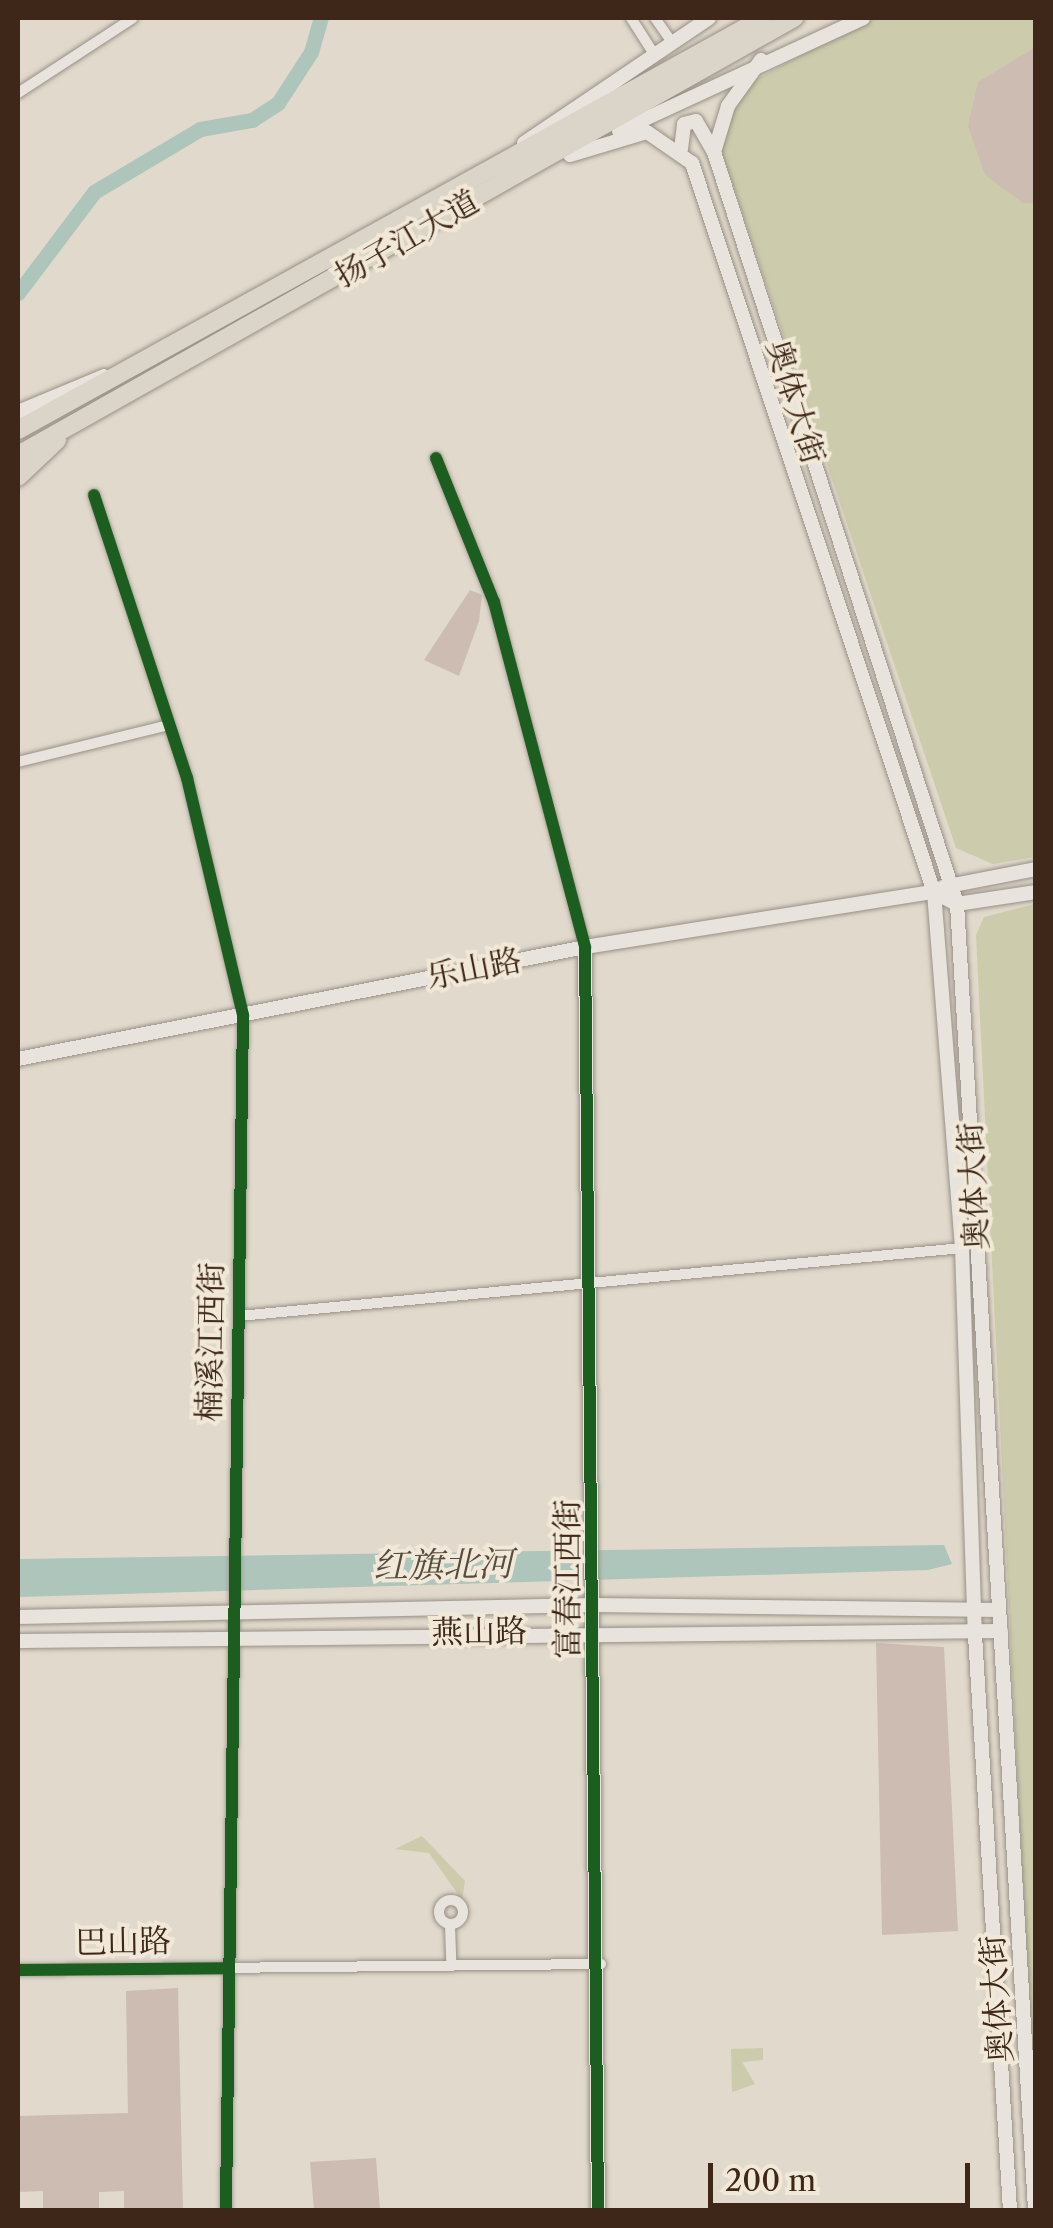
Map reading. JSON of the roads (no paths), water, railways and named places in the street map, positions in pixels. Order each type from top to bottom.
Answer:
[{"type":"highway","name":"扬子江大道","points":[[18,430],[114,372],[763,18]]},
{"type":"highway","name":"扬子江大道","points":[[18,455],[794,18]]},
{"type":"highway","points":[[18,477],[68,429]]},
{"type":"main road","points":[[510,154],[709,18]]},
{"type":"main road","points":[[439,220],[761,60],[863,18]]},
{"type":"main road","points":[[714,152],[728,106],[761,60]]},
{"type":"main road","points":[[570,156],[647,132],[681,149],[684,124],[696,120],[714,152]]},
{"type":"main road","name":"奥体大街","points":[[681,149],[710,205],[934,892],[962,1248],[975,1635],[1010,2210]]},
{"type":"main road","name":"奥体大街","points":[[714,152],[957,904],[1031,2073],[1034,2210]]},
{"type":"main road","name":"扬子江大道","points":[[18,412],[114,372]]},
{"type":"main road","name":"乐山路","points":[[18,1058],[585,947],[934,892],[950,884],[1036,869]]},
{"type":"main road","points":[[934,892],[957,904],[1036,892]]},
{"type":"main road","name":"富春江西街","points":[[585,947],[594,1286],[601,1964],[598,2210]]},
{"type":"main road","name":"燕山路","points":[[18,1617],[595,1605],[999,1610]]},
{"type":"main road","name":"燕山路","points":[[18,1642],[596,1630],[975,1635],[1001,1631]]},
{"type":"street","points":[[18,94],[133,18]]},
{"type":"street","points":[[630,18],[654,54]]},
{"type":"street","points":[[655,18],[672,42]]},
{"type":"street","points":[[436,458],[494,602],[585,947]]},
{"type":"street","name":"楠溪江西街","points":[[94,495],[170,725],[243,1016],[226,2210]]},
{"type":"street","points":[[18,762],[170,725]]},
{"type":"street","points":[[238,1316],[594,1286],[962,1248]]},
{"type":"street","points":[[450,1925],[450,1963]]},
{"type":"street","name":"巴山路","points":[[18,1970],[601,1964]]},
{"type":"water","name":"红旗北河","points":[[944,1545],[952,1564],[928,1570],[18,1597],[18,1559]]},
{"type":"waterway","points":[[18,293],[94,192],[200,129],[252,120],[278,103],[311,52],[321,18]]}]
